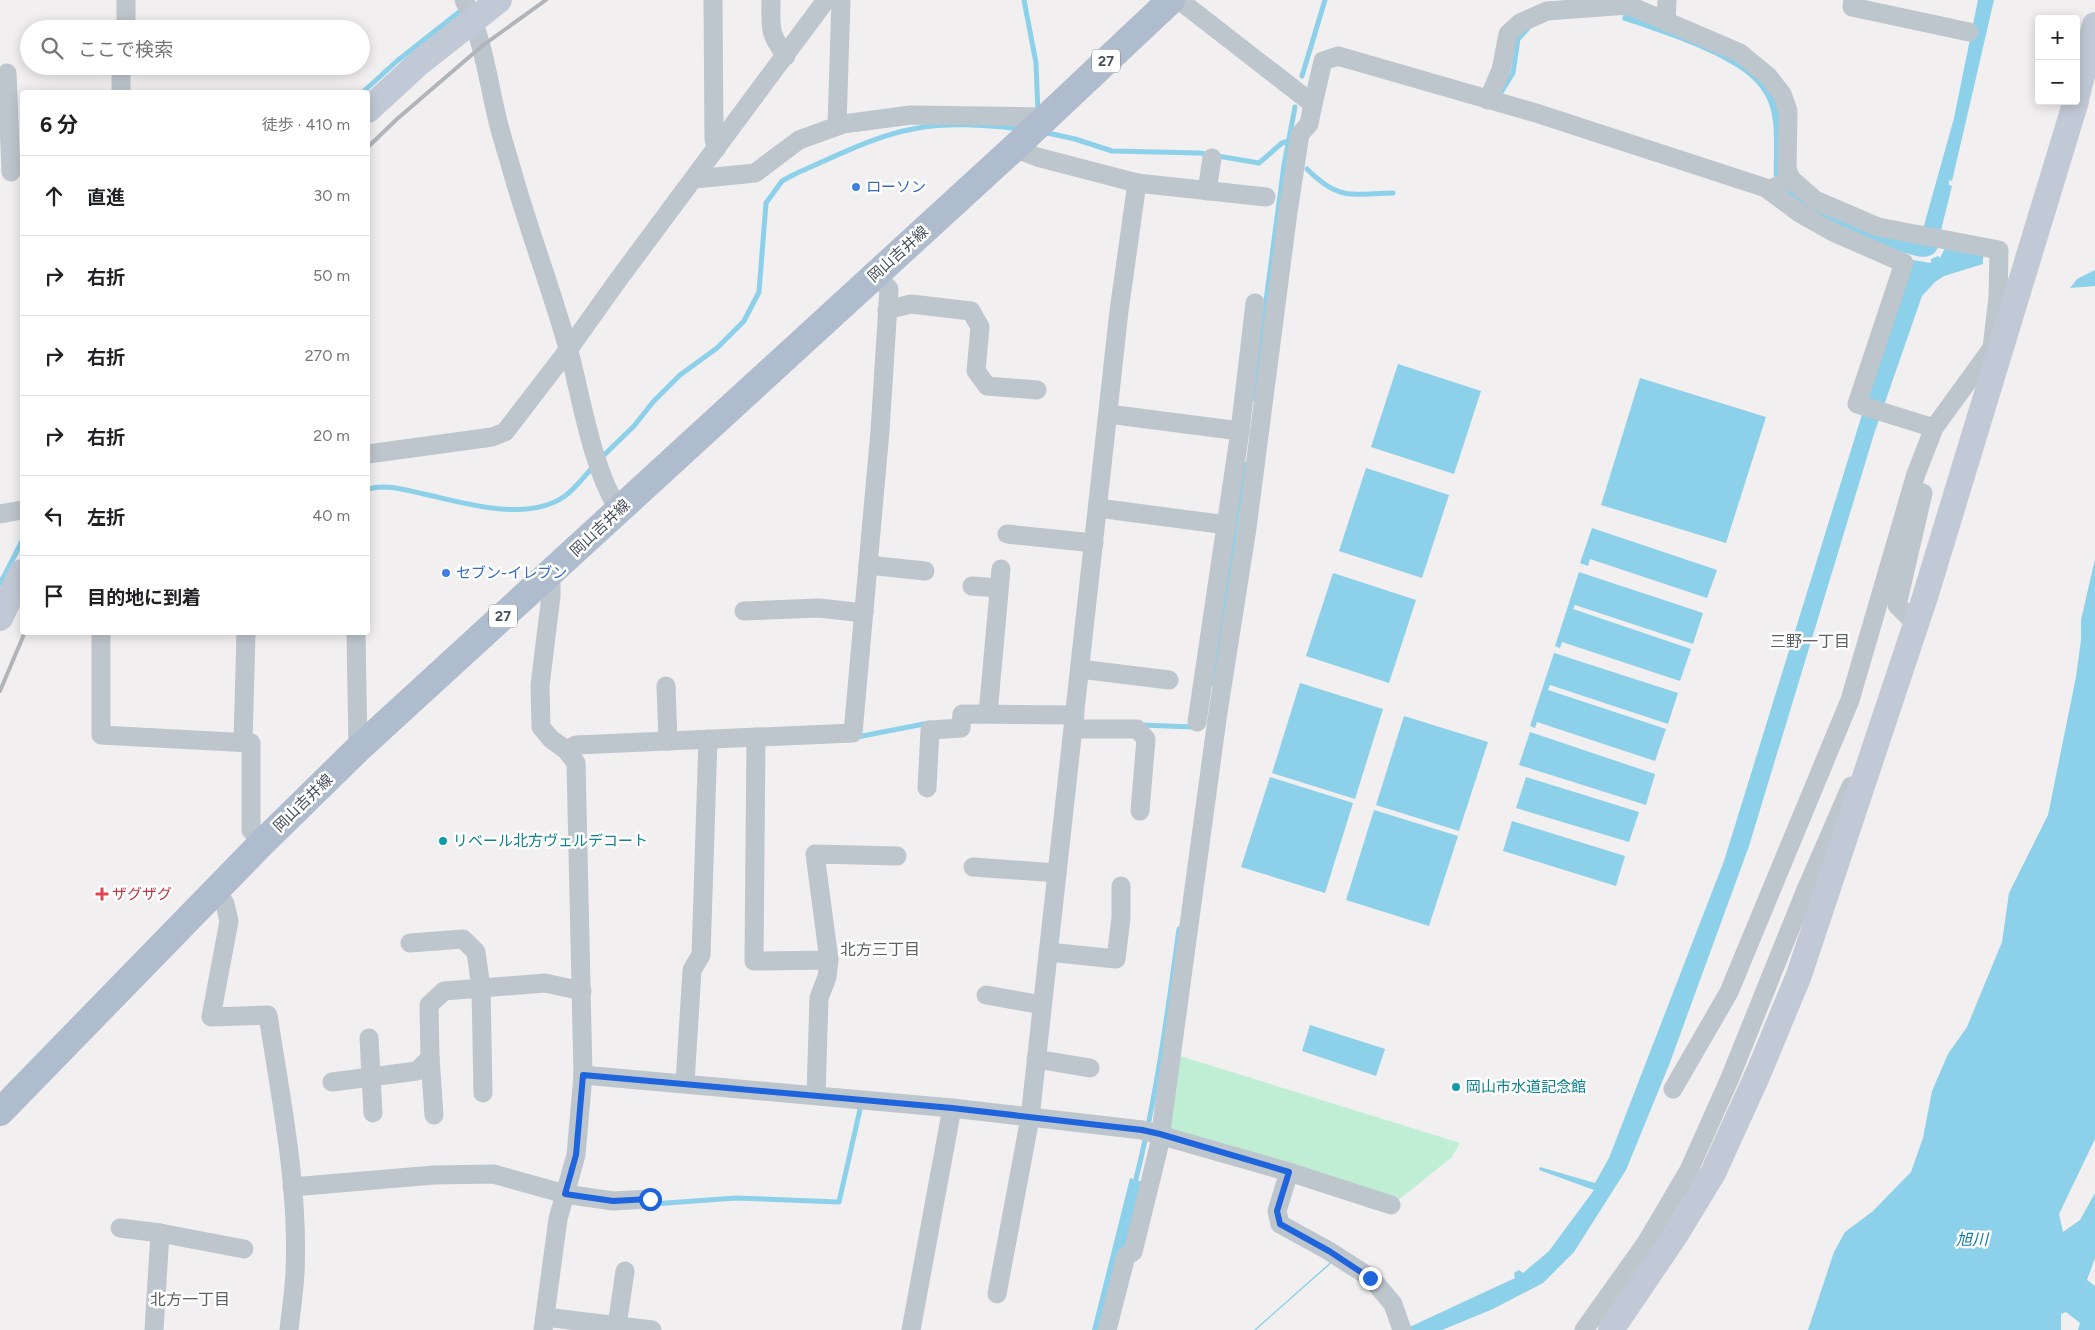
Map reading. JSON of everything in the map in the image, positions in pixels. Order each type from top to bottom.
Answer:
[{"type":"main road","name":"岡山吉井線","points":[[0,1112],[263,842],[358,749],[876,275],[1171,0]]},
{"type":"street","points":[[126,0],[126,20]]},
{"type":"street","points":[[370,108],[419,64],[468,8],[499,0]]},
{"type":"street","points":[[714,0],[714,139],[716,149]]},
{"type":"street","points":[[771,0],[770,29],[774,39],[786,56]]},
{"type":"street","points":[[370,454],[492,437],[505,432],[568,350],[826,0]]},
{"type":"street","points":[[837,126],[841,0]]},
{"type":"street","points":[[1179,0],[1313,104]]},
{"type":"street","points":[[1666,21],[1667,0]]},
{"type":"street","points":[[1853,0],[1852,7],[1969,32]]},
{"type":"street","points":[[1488,100],[1501,70],[1508,34],[1520,23],[1547,11],[1628,5],[1740,53],[1768,76],[1782,94],[1788,111],[1787,169],[1791,179],[1815,200],[1878,227],[1999,250],[1996,351],[1934,428],[1916,474],[1850,700],[1729,992],[1673,1089]]},
{"type":"street","points":[[468,8],[482,46],[496,114],[514,181],[568,350],[598,461],[610,496],[619,510]]},
{"type":"street","points":[[2080,84],[2095,25]]},
{"type":"street","points":[[1197,722],[1214,679],[1247,528],[1300,134],[1309,124],[1323,60],[1338,56],[1536,113],[1769,190],[1801,214],[1834,232],[1904,264],[1857,404],[1934,428]]},
{"type":"street","points":[[6,73],[11,172]]},
{"type":"street","points":[[121,75],[121,90]]},
{"type":"street","points":[[1611,1330],[1676,1234],[1713,1172],[1758,1074],[1799,975],[1916,624],[1996,351],[2074,105]]},
{"type":"street","points":[[694,179],[755,174],[799,140],[837,126],[911,115],[1034,127],[1037,157],[1137,183],[1266,197]]},
{"type":"street","points":[[1207,191],[1212,158]]},
{"type":"street","points":[[1769,190],[1791,179]]},
{"type":"street","points":[[996,1294],[1029,1122],[1056,873],[1075,722],[1119,311],[1137,183]]},
{"type":"street","points":[[566,750],[576,745],[668,741],[708,744],[853,733],[880,431],[889,289],[876,275]]},
{"type":"street","points":[[1107,1330],[1126,1256],[1133,1252],[1159,1146],[1152,1132],[1214,679],[1227,525],[1256,303]]},
{"type":"street","points":[[887,310],[911,304],[971,311],[980,328],[976,372],[987,386],[1037,390]]},
{"type":"street","points":[[1108,414],[1240,431]]},
{"type":"street","points":[[1916,624],[1897,605],[1927,476],[1934,428]]},
{"type":"street","points":[[1098,508],[1227,525]]},
{"type":"street","points":[[0,514],[20,510]]},
{"type":"street","points":[[1007,534],[1094,543]]},
{"type":"street","points":[[868,565],[925,571]]},
{"type":"street","points":[[988,714],[1001,569]]},
{"type":"street","points":[[548,576],[551,584],[551,596],[540,685],[541,727],[550,739],[566,750],[576,763],[583,1075],[576,1155],[558,1218],[544,1324],[617,1326],[652,1330]]},
{"type":"street","points":[[0,618],[17,583]]},
{"type":"street","points":[[972,586],[999,588]]},
{"type":"street","points":[[744,612],[819,608],[864,614]]},
{"type":"street","points":[[102,635],[102,735],[251,744],[251,830],[263,842]]},
{"type":"street","points":[[243,743],[246,635]]},
{"type":"street","points":[[356,635],[358,749]]},
{"type":"street","points":[[1080,669],[1169,680]]},
{"type":"street","points":[[666,686],[668,741]]},
{"type":"street","points":[[927,788],[930,730],[961,728],[962,714],[988,714],[1075,722],[1137,729],[1146,739],[1140,811]]},
{"type":"street","points":[[756,741],[754,961],[829,960]]},
{"type":"street","points":[[685,1083],[692,970],[701,955],[708,744]]},
{"type":"street","points":[[1584,1330],[1646,1243],[1689,1170],[1730,1078],[1805,892],[1854,778],[1866,773]]},
{"type":"street","points":[[816,1095],[819,998],[827,977],[829,960],[815,854],[897,856]]},
{"type":"street","points":[[973,867],[1056,873]]},
{"type":"street","points":[[1048,952],[1116,960],[1121,918],[1121,886]]},
{"type":"street","points":[[216,890],[225,904],[229,921],[211,1017],[268,1015],[288,1147],[292,1187],[295,1272],[289,1330]]},
{"type":"street","points":[[410,943],[463,939],[476,952],[481,988],[483,1094]]},
{"type":"street","points":[[434,1116],[429,1005],[444,991],[545,983],[582,991]]},
{"type":"street","points":[[986,995],[1042,1005]]},
{"type":"street","points":[[369,1038],[373,1113]]},
{"type":"street","points":[[332,1082],[417,1072],[430,1058]]},
{"type":"street","points":[[1036,1059],[1090,1068]]},
{"type":"street","points":[[583,1075],[816,1095],[1029,1122],[1152,1132],[1289,1172],[1391,1205]]},
{"type":"street","points":[[911,1330],[951,1113]]},
{"type":"street","points":[[1289,1172],[1277,1211],[1280,1224],[1329,1251],[1370,1278],[1394,1304],[1401,1328]]},
{"type":"street","points":[[292,1187],[434,1174],[493,1174],[565,1194],[613,1201],[650,1199]]},
{"type":"street","points":[[120,1228],[160,1233],[244,1249]]},
{"type":"street","points":[[154,1330],[160,1233]]},
{"type":"street","points":[[617,1326],[625,1271]]},
{"type":"green space","points":[[1180,1056],[1460,1143],[1452,1157],[1396,1202],[1170,1129]]},
{"type":"water","points":[[1978,0],[1994,0],[1952,181],[1949,180],[1949,185],[1952,186],[1940,234],[1939,246],[1934,254],[1925,257],[1899,251],[1859,236],[1816,215],[1797,203],[1783,192],[1775,180],[1772,114],[1765,95],[1750,77],[1723,59],[1706,51],[1622,20],[1625,9],[1724,49],[1779,95],[1785,173],[1818,204],[1923,229],[1954,118]]},
{"type":"water","points":[[1947,244],[1983,256],[1983,264],[1944,276],[1935,282],[1922,296],[1874,434],[1749,846],[1669,1065],[1626,1170],[1574,1252],[1543,1283],[1493,1309],[1442,1330],[1403,1330],[1515,1278],[1514,1273],[1519,1270],[1523,1273],[1549,1251],[1594,1190],[1539,1170],[1540,1167],[1595,1183],[1609,1158],[1724,861],[1868,395],[1913,260],[1931,263],[1931,259],[1938,256],[1940,258]]},
{"type":"water","points":[[2095,270],[2095,286],[2070,288],[2077,279]]},
{"type":"water","points":[[1398,364],[1481,391],[1454,474],[1371,447]]},
{"type":"water","points":[[1640,378],[1766,417],[1726,543],[1601,505]]},
{"type":"water","points":[[1366,468],[1449,495],[1422,578],[1339,551]]},
{"type":"water","points":[[1592,528],[1717,570],[1707,598],[1590,559],[1588,566],[1580,563]]},
{"type":"water","name":"旭川","points":[[2095,559],[2095,1139],[2059,1214],[2063,1232],[2080,1220],[2095,1193],[2095,1258],[2087,1280],[2095,1286],[2095,1330],[2078,1330],[2080,1323],[2066,1312],[2061,1314],[2061,1330],[1808,1330],[1834,1252],[1845,1232],[1873,1211],[1911,1172],[1923,1138],[1932,1091],[1948,1054],[1967,1027],[2002,942],[2009,893],[2048,815],[2076,677],[2081,640],[2081,620]]},
{"type":"water","points":[[1579,572],[1703,613],[1693,644],[1575,605],[1573,609],[1691,649],[1680,681],[1562,642],[1560,648],[1555,646]]},
{"type":"water","points":[[1333,573],[1416,600],[1389,683],[1306,656]]},
{"type":"water","points":[[1554,653],[1678,693],[1668,724],[1550,685],[1548,690],[1666,729],[1655,761],[1537,722],[1535,728],[1530,726]]},
{"type":"water","points":[[1300,683],[1383,709],[1355,799],[1272,773]]},
{"type":"water","points":[[1404,716],[1488,742],[1459,831],[1376,805]]},
{"type":"water","points":[[1530,732],[1655,774],[1646,805],[1519,765]]},
{"type":"water","points":[[1270,777],[1353,803],[1325,893],[1241,867]]},
{"type":"water","points":[[1526,777],[1639,812],[1629,842],[1516,808]]},
{"type":"water","points":[[1374,810],[1458,836],[1429,926],[1346,900]]},
{"type":"water","points":[[1512,821],[1625,856],[1616,886],[1503,851]]},
{"type":"water","points":[[1310,1025],[1385,1049],[1376,1076],[1302,1051]]},
{"type":"water","points":[[1130,1178],[1142,1182],[1125,1251],[1103,1330],[1092,1330]]},
{"type":"water","points":[[1334,1259],[1335,1260],[1254,1330]]},
{"type":"waterway","points":[[1024,0],[1036,63],[1038,113]]},
{"type":"waterway","points":[[1302,76],[1325,0]]},
{"type":"waterway","points":[[365,90],[397,61],[463,9]]},
{"type":"waterway","points":[[1500,94],[1513,73],[1518,39],[1529,27]]},
{"type":"waterway","points":[[1253,399],[1284,165],[1295,107]]},
{"type":"waterway","points":[[601,458],[634,426],[653,402],[680,375],[717,348],[744,321],[759,292],[766,203],[782,181],[868,142],[898,132],[953,125],[980,125],[1020,129]]},
{"type":"waterway","points":[[1043,132],[1075,139],[1112,151],[1200,153],[1259,163],[1282,143],[1289,141]]},
{"type":"waterway","points":[[1307,169],[1318,179],[1337,191],[1356,194],[1393,193]]},
{"type":"waterway","points":[[1213,683],[1244,464]]},
{"type":"waterway","points":[[370,489],[396,488],[477,506],[514,510],[550,504],[565,496],[594,466]]},
{"type":"waterway","points":[[0,584],[20,545]]},
{"type":"waterway","points":[[857,737],[929,723]]},
{"type":"waterway","points":[[1140,725],[1194,727]]},
{"type":"waterway","points":[[1134,1187],[1155,1091],[1179,929]]},
{"type":"waterway","points":[[653,1204],[736,1198],[839,1202],[861,1105]]},
{"type":"railway","points":[[370,145],[397,119],[482,46],[546,0]]},
{"type":"railway","points":[[0,691],[24,635]]},
{"type":"place","name":"ローソン","points":[[856,187]]},
{"type":"place","name":"セブン-イレブン","points":[[446,573]]},
{"type":"place","name":"リベール北方ヴェルデコート","points":[[443,841]]},
{"type":"place","name":"ザグザグ","points":[[102,894]]},
{"type":"place","name":"岡山市水道記念館","points":[[1456,1087]]},
{"type":"district","name":"三野一丁目","points":[[1810,641]]},
{"type":"district","name":"北方三丁目","points":[[880,949]]},
{"type":"district","name":"北方一丁目","points":[[190,1299]]},
{"type":"route","points":[[650,1199],[613,1201],[565,1194],[576,1155],[583,1075],[952,1108],[1142,1130],[1160,1134],[1289,1172],[1277,1211],[1280,1224],[1329,1251],[1370,1278]]}]
